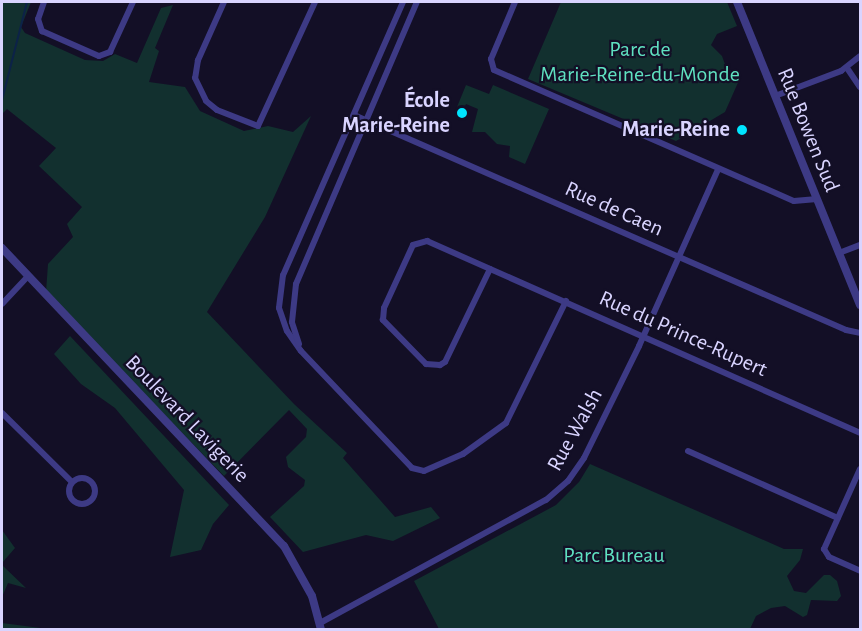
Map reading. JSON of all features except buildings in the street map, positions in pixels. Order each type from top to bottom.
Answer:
[{"type":"street","points":[[44,2],[38,19],[42,31],[99,56],[110,52],[133,2]]},
{"type":"street","points":[[224,2],[198,60],[195,78],[206,102],[258,126],[315,2]]},
{"type":"street","points":[[403,2],[281,285],[279,308],[287,331],[301,351],[412,468],[424,471],[463,454],[506,423],[566,301]]},
{"type":"street","points":[[301,351],[292,322],[296,284],[417,2]]},
{"type":"street","points":[[515,2],[491,59],[491,67],[794,201],[817,199]]},
{"type":"street","name":"Rue Bowen Sud","points":[[737,2],[861,305]]},
{"type":"street","points":[[775,96],[847,68],[861,56]]},
{"type":"street","points":[[847,68],[861,87]]},
{"type":"street","name":"Rue de Caen","points":[[354,115],[846,330],[861,333]]},
{"type":"street","name":"Rue Walsh","points":[[320,626],[563,487],[584,458],[644,335],[718,169]]},
{"type":"street","name":"Rue du Prince-Rupert","points":[[490,269],[446,362],[440,365],[426,364],[383,320],[384,308],[413,244],[420,241],[490,269],[566,301],[861,433]]},
{"type":"street","points":[[839,253],[861,244]]},
{"type":"street","name":"Boulevard Lavigerie","points":[[2,248],[284,546],[304,579],[320,626]]},
{"type":"street","points":[[2,304],[27,277]]},
{"type":"street","points":[[2,413],[72,482]]},
{"type":"street","points":[[688,452],[838,518]]},
{"type":"street","points":[[861,469],[838,518],[825,553],[861,571]]},
{"type":"street","points":[[87,479],[94,486],[93,497],[85,503],[74,501],[69,492],[72,482],[87,479]]},
{"type":"green space","points":[[2,2],[31,2],[21,27],[25,33],[85,60],[103,61],[115,54],[137,63],[161,8],[173,5],[155,48],[159,51],[149,82],[185,87],[200,111],[244,131],[268,126],[293,132],[311,116],[265,217],[207,312],[294,404],[347,453],[343,458],[395,517],[431,507],[440,518],[393,541],[366,535],[303,552],[270,517],[304,486],[305,480],[288,467],[286,457],[306,437],[307,429],[289,410],[224,476],[46,292],[48,264],[73,237],[67,224],[82,207],[39,166],[56,148],[7,109],[2,114]]},
{"type":"green space","name":"Parc de Marie-Reine-du-Monde","points":[[561,2],[727,2],[737,26],[717,34],[711,45],[722,56],[726,67],[740,78],[725,112],[676,141],[528,79]]},
{"type":"green space","points":[[466,85],[489,94],[493,85],[549,109],[525,164],[509,157],[510,146],[497,144],[485,132],[472,132],[478,109],[466,104],[463,110],[457,107]]},
{"type":"green space","points":[[70,336],[229,505],[213,524],[201,550],[170,557],[184,490],[115,408],[81,384],[54,354]]},
{"type":"green space","name":"Parc Bureau","points":[[590,464],[784,549],[803,549],[800,560],[787,576],[794,591],[806,593],[824,575],[830,575],[837,581],[841,596],[837,601],[811,600],[807,615],[803,617],[785,606],[771,608],[756,616],[750,629],[439,629],[414,581],[556,505],[579,482]]},
{"type":"green space","points":[[2,530],[15,548],[2,563]]},
{"type":"green space","points":[[2,565],[26,588],[8,583],[2,597]]},
{"type":"green space","points":[[2,623],[48,629],[2,629]]},
{"type":"waterway","points":[[2,100],[27,2]]},
{"type":"place","name":"École Marie-Reine","points":[[462,113]]},
{"type":"place","name":"Marie-Reine","points":[[742,130]]}]
